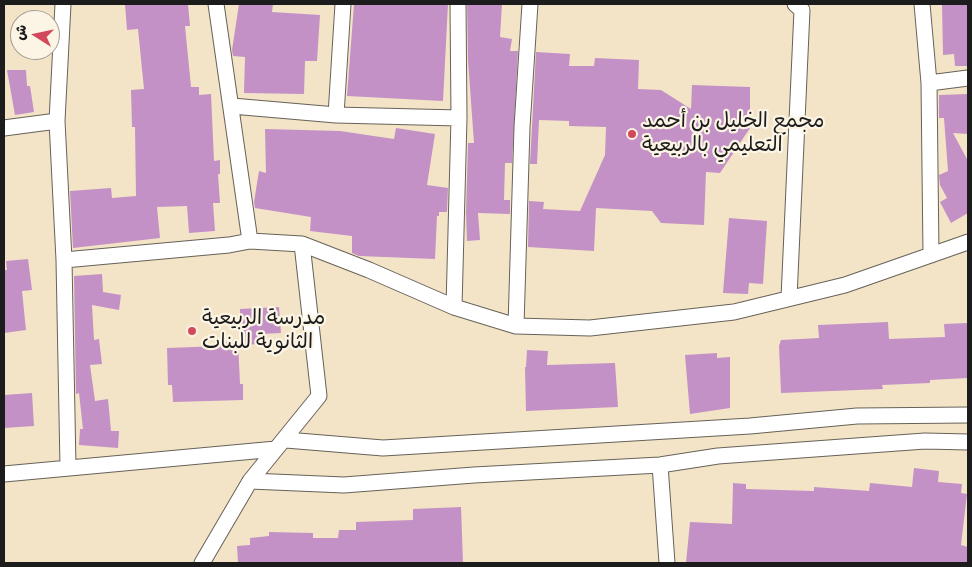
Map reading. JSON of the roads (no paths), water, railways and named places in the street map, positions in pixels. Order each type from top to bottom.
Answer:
[{"type":"street","points":[[64,4],[57,122],[64,260],[68,467]]},
{"type":"street","points":[[216,4],[250,241]]},
{"type":"street","points":[[336,115],[343,4]]},
{"type":"street","points":[[454,307],[459,118],[458,4]]},
{"type":"street","points":[[516,326],[522,127],[530,4]]},
{"type":"street","points":[[789,298],[802,10],[795,4]]},
{"type":"street","points":[[922,4],[929,83],[931,255]]},
{"type":"street","points":[[929,83],[968,78]]},
{"type":"street","points":[[232,106],[336,115],[459,118]]},
{"type":"street","points":[[4,128],[57,122]]},
{"type":"street","points":[[64,260],[229,245],[250,241],[302,244],[369,270],[454,307],[516,326],[590,328],[734,312],[845,285],[968,242]]},
{"type":"street","points":[[202,563],[250,481],[319,396],[302,244]]},
{"type":"street","points":[[4,474],[281,444],[383,448],[750,426],[857,416],[968,416]]},
{"type":"street","points":[[250,481],[344,485],[474,475],[660,465],[718,456],[915,442],[968,442]]},
{"type":"street","points":[[660,465],[668,563]]},
{"type":"place","name":"مجمع الخليل بن أحمد التعليمي بالربيعية","points":[[632,134]]},
{"type":"place","name":"مدرسة الربيعية الثانوية للبنات","points":[[192,331]]}]
